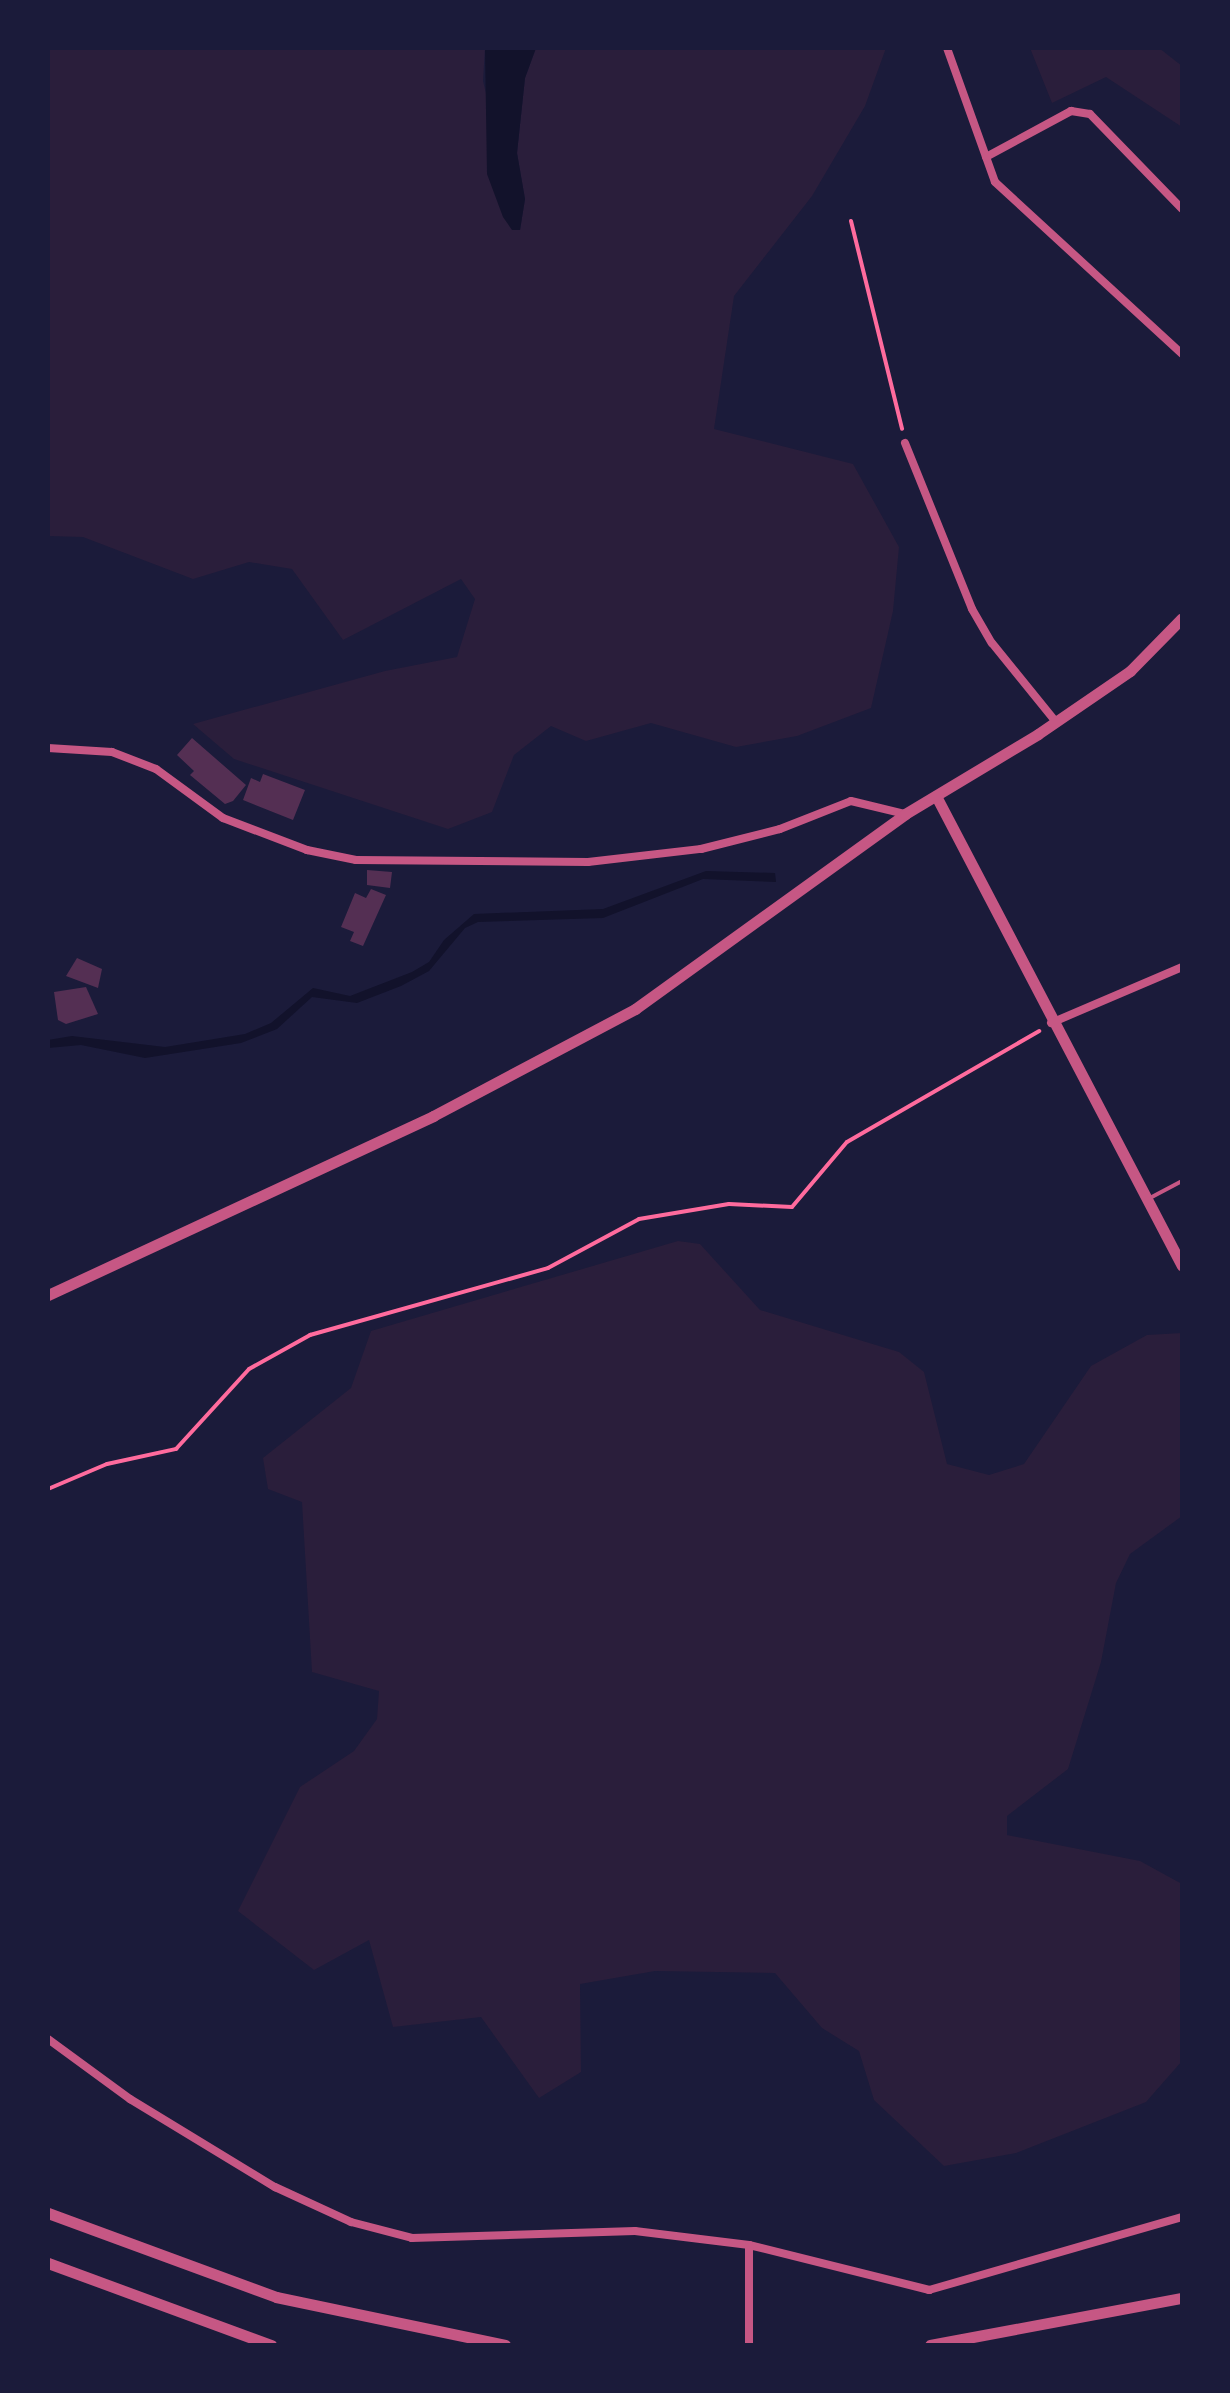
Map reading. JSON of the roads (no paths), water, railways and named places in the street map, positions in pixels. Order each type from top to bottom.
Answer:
[{"type":"street","points":[[947,48],[995,182],[1182,354]]},
{"type":"street","points":[[986,157],[1071,111],[1090,114],[1182,209]]},
{"type":"street","points":[[905,443],[972,609],[992,643],[1056,722]]},
{"type":"street","points":[[48,1295],[433,1116],[635,1009],[905,814],[1056,722],[1130,671],[1182,618]]},
{"type":"street","points":[[48,748],[112,752],[156,769],[223,818],[307,850],[356,860],[588,862],[701,849],[780,829],[851,801],[905,814]]},
{"type":"street","points":[[936,796],[1051,1023],[1182,1266]]},
{"type":"street","points":[[1051,1023],[1182,967]]},
{"type":"street","points":[[48,2039],[130,2099],[275,2187],[388,2234],[412,2238],[635,2231],[749,2245],[929,2290],[1182,2217]]},
{"type":"street","points":[[48,2213],[276,2297],[505,2345]]},
{"type":"street","points":[[749,2245],[749,2345]]},
{"type":"street","points":[[48,2263],[271,2345]]},
{"type":"street","points":[[930,2345],[1182,2298]]},
{"type":"lane","points":[[1146,1201],[1182,1181]]}]
